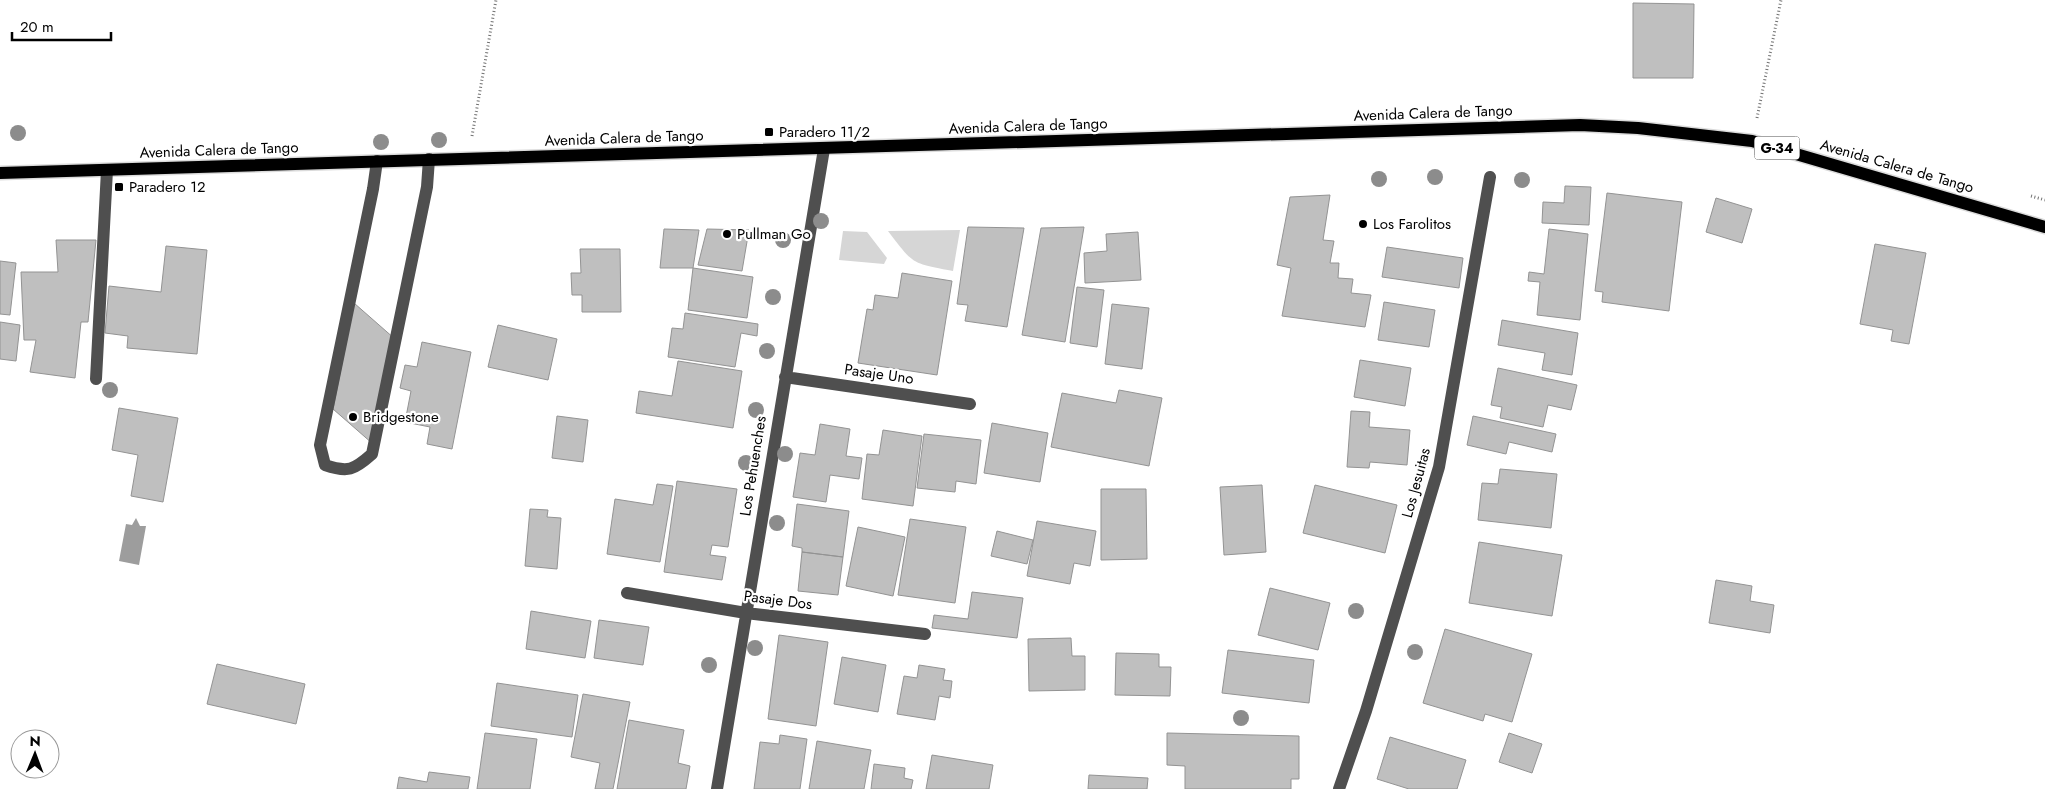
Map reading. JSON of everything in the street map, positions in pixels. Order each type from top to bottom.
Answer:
[{"type":"main road","name":"Avenida Calera de Tango","points":[[0,173],[1548,126],[1638,128],[1752,141],[2045,227]]},
{"type":"street","name":"Los Pehuenches","points":[[717,789],[784,377],[824,149]]},
{"type":"street","points":[[377,161],[373,189],[320,445],[326,465],[342,471],[358,467],[372,454],[427,187],[429,159]]},
{"type":"street","points":[[96,378],[107,170]]},
{"type":"street","name":"Los Jesuitas","points":[[1339,789],[1366,711],[1439,468],[1490,177]]},
{"type":"street","name":"Pasaje Uno","points":[[784,377],[970,404]]},
{"type":"street","name":"Pasaje Dos","points":[[628,593],[746,613],[926,634]]},
{"type":"path","points":[[468,159],[496,0]]},
{"type":"path","points":[[1752,141],[1781,0]]},
{"type":"shaded area","points":[[960,230],[953,271],[914,261],[888,231]]},
{"type":"shaded area","points":[[843,231],[867,232],[887,258],[884,264],[839,260]]},
{"type":"shaded area","points":[[136,518],[140,526],[146,526],[139,565],[119,561],[126,524],[132,525]]},
{"type":"building","points":[[1633,3],[1694,4],[1693,78],[1633,78]]},
{"type":"building","points":[[1565,186],[1591,187],[1589,225],[1542,223],[1543,202],[1564,203]]},
{"type":"building","points":[[1607,193],[1682,202],[1669,311],[1602,302],[1603,292],[1595,291]]},
{"type":"building","points":[[1330,195],[1323,240],[1334,241],[1330,263],[1339,263],[1338,278],[1353,279],[1351,293],[1371,295],[1365,327],[1282,316],[1291,268],[1277,265],[1290,197]]},
{"type":"building","points":[[1716,198],[1752,209],[1742,243],[1706,232]]},
{"type":"building","points":[[968,227],[1024,228],[1007,327],[965,321],[968,305],[957,304]]},
{"type":"building","points":[[1084,227],[1065,342],[1022,335],[1041,228]]},
{"type":"building","points":[[664,229],[699,230],[693,268],[660,268]]},
{"type":"building","points":[[707,229],[749,230],[742,271],[698,265]]},
{"type":"building","points":[[1549,229],[1588,234],[1580,320],[1537,315],[1540,282],[1528,281],[1529,272],[1544,274]]},
{"type":"building","points":[[1138,232],[1141,280],[1085,283],[1084,253],[1107,251],[1106,234]]},
{"type":"building","points":[[56,240],[96,240],[88,322],[81,322],[75,378],[30,372],[36,340],[24,340],[21,272],[58,272]]},
{"type":"building","points":[[1875,244],[1926,253],[1909,344],[1891,341],[1893,330],[1860,324]]},
{"type":"building","points":[[166,246],[207,250],[197,354],[127,348],[128,336],[105,333],[109,286],[161,292]]},
{"type":"building","points":[[1387,247],[1463,258],[1459,288],[1382,277]]},
{"type":"building","points":[[580,249],[620,249],[621,312],[582,312],[582,295],[572,295],[571,273],[581,273]]},
{"type":"building","points":[[0,261],[16,263],[10,315],[0,314]]},
{"type":"building","points":[[693,268],[753,277],[747,318],[688,310]]},
{"type":"building","points":[[902,273],[952,281],[937,375],[858,363],[867,309],[873,310],[875,295],[898,298]]},
{"type":"building","points":[[1077,287],[1104,290],[1097,347],[1070,343]]},
{"type":"building","points":[[1384,302],[1435,310],[1429,347],[1378,340]]},
{"type":"building","points":[[354,303],[395,339],[373,444],[333,409]]},
{"type":"building","points":[[1112,304],[1149,308],[1142,369],[1105,364]]},
{"type":"building","points":[[685,313],[758,324],[757,336],[741,333],[735,367],[668,357],[672,328],[683,329]]},
{"type":"building","points":[[1502,320],[1578,333],[1572,375],[1542,370],[1545,353],[1498,345]]},
{"type":"building","points":[[0,322],[20,325],[16,361],[0,359]]},
{"type":"building","points":[[498,325],[557,339],[548,380],[488,367]]},
{"type":"building","points":[[422,342],[471,352],[452,449],[427,444],[430,427],[405,422],[411,391],[400,388],[405,365],[417,367]]},
{"type":"building","points":[[1360,360],[1411,368],[1405,406],[1354,397]]},
{"type":"building","points":[[678,361],[742,371],[733,428],[636,413],[639,391],[672,396]]},
{"type":"building","points":[[1498,368],[1577,385],[1571,410],[1548,405],[1543,427],[1500,418],[1502,407],[1491,405]]},
{"type":"building","points":[[1119,390],[1162,398],[1149,466],[1051,447],[1062,393],[1116,403]]},
{"type":"building","points":[[119,408],[178,418],[163,502],[131,496],[138,455],[112,450]]},
{"type":"building","points":[[1351,411],[1370,412],[1369,427],[1410,430],[1407,465],[1370,462],[1369,468],[1347,467]]},
{"type":"building","points":[[557,416],[588,420],[583,462],[552,458]]},
{"type":"building","points":[[1473,416],[1556,434],[1552,452],[1509,442],[1506,454],[1467,445]]},
{"type":"building","points":[[992,423],[1048,433],[1040,482],[984,473]]},
{"type":"building","points":[[820,424],[850,429],[846,456],[862,458],[859,479],[830,475],[826,502],[793,497],[800,453],[815,455]]},
{"type":"building","points":[[883,430],[922,436],[913,506],[862,499],[867,454],[879,455]]},
{"type":"building","points":[[924,434],[981,440],[976,484],[956,481],[955,492],[917,488]]},
{"type":"building","points":[[1500,469],[1557,474],[1551,528],[1478,520],[1482,483],[1498,484]]},
{"type":"building","points":[[677,481],[737,489],[728,547],[712,545],[710,555],[726,557],[722,580],[664,572]]},
{"type":"building","points":[[657,484],[673,486],[660,562],[607,554],[615,499],[653,505]]},
{"type":"building","points":[[1262,485],[1266,552],[1224,555],[1220,487]]},
{"type":"building","points":[[1315,485],[1397,505],[1385,553],[1303,533]]},
{"type":"building","points":[[1101,489],[1146,489],[1147,559],[1101,560]]},
{"type":"building","points":[[797,504],[849,511],[843,557],[802,552],[802,548],[792,546]]},
{"type":"building","points":[[530,509],[548,510],[547,517],[561,518],[557,569],[525,566]]},
{"type":"building","points":[[910,519],[966,527],[955,603],[898,595]]},
{"type":"building","points":[[1037,521],[1096,531],[1090,566],[1074,563],[1070,584],[1027,576]]},
{"type":"building","points":[[858,527],[905,537],[893,596],[846,586]]},
{"type":"building","points":[[997,531],[1033,540],[1027,564],[991,556]]},
{"type":"building","points":[[1479,542],[1562,555],[1552,616],[1469,603]]},
{"type":"building","points":[[802,552],[843,557],[838,595],[798,591]]},
{"type":"building","points":[[1716,580],[1752,586],[1750,601],[1774,605],[1770,633],[1709,623]]},
{"type":"building","points":[[1270,588],[1330,603],[1318,650],[1258,635]]},
{"type":"building","points":[[972,592],[1023,598],[1017,638],[932,628],[934,615],[968,619]]},
{"type":"building","points":[[531,611],[591,621],[585,658],[526,649]]},
{"type":"building","points":[[599,620],[649,627],[643,665],[594,658]]},
{"type":"building","points":[[1445,629],[1532,654],[1512,722],[1485,714],[1483,721],[1423,703]]},
{"type":"building","points":[[779,635],[828,642],[816,726],[768,719]]},
{"type":"building","points":[[1071,638],[1072,656],[1085,656],[1085,690],[1029,691],[1028,639]]},
{"type":"building","points":[[1228,650],[1314,660],[1309,703],[1222,693]]},
{"type":"building","points":[[1116,653],[1159,654],[1159,667],[1171,667],[1170,696],[1115,695]]},
{"type":"building","points":[[842,657],[886,665],[878,712],[834,704]]},
{"type":"building","points":[[217,664],[305,684],[296,724],[207,704]]},
{"type":"building","points":[[919,665],[945,669],[943,680],[952,681],[950,698],[939,696],[935,720],[897,714],[904,676],[917,678]]},
{"type":"building","points":[[497,683],[578,695],[572,737],[491,726]]},
{"type":"building","points":[[583,694],[630,702],[613,789],[595,789],[600,763],[571,757]]},
{"type":"building","points":[[629,720],[684,730],[678,763],[690,766],[686,789],[617,789]]},
{"type":"building","points":[[485,733],[537,739],[530,789],[477,789]]},
{"type":"building","points":[[1167,733],[1299,736],[1299,779],[1291,779],[1291,789],[1185,789],[1185,766],[1167,765]]},
{"type":"building","points":[[1509,733],[1542,744],[1532,773],[1499,762]]},
{"type":"building","points":[[780,735],[807,739],[800,789],[754,789],[760,742],[779,744]]},
{"type":"building","points":[[1390,737],[1466,760],[1457,789],[1409,789],[1377,779]]},
{"type":"building","points":[[817,741],[871,750],[864,789],[809,789]]},
{"type":"building","points":[[932,755],[993,765],[989,789],[926,789]]},
{"type":"building","points":[[874,764],[905,768],[904,778],[913,780],[911,789],[871,789]]},
{"type":"building","points":[[429,772],[470,777],[468,789],[397,789],[399,777],[427,782]]},
{"type":"building","points":[[1089,775],[1148,778],[1147,789],[1088,789]]},
{"type":"place","name":"Paradero 11/2","points":[[769,132]]},
{"type":"place","name":"Paradero 12","points":[[119,187]]},
{"type":"place","name":"Los Farolitos","points":[[1363,224]]},
{"type":"place","name":"Pullman Go","points":[[727,234]]},
{"type":"place","name":"Bridgestone","points":[[353,417]]}]
